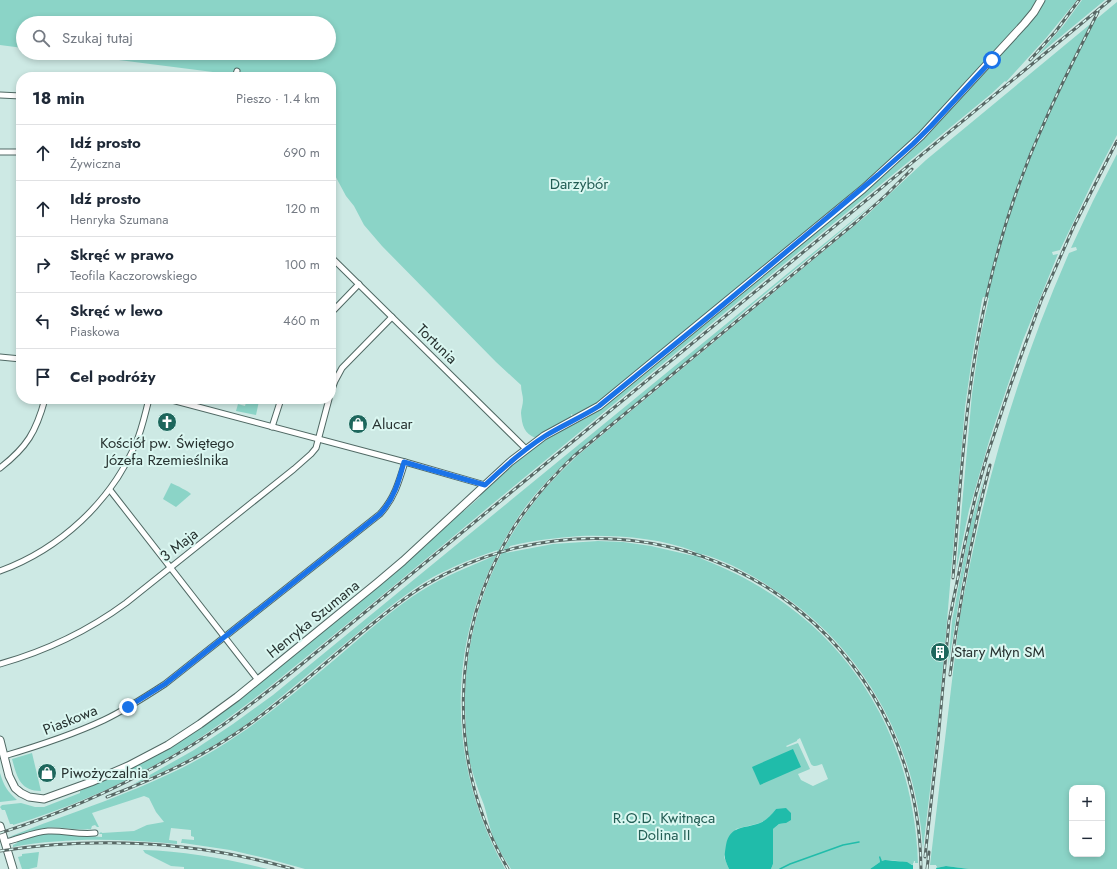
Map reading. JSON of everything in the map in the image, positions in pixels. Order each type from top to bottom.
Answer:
[{"type":"street","name":"Henryka Szumana","points":[[0,740],[11,781],[19,792],[36,799],[44,799],[109,774],[145,757],[168,745],[213,715],[403,561],[526,449],[544,436],[588,413],[604,402],[723,305],[878,175],[913,144],[939,118],[1024,24],[1034,12],[1041,0]]},
{"type":"street","points":[[0,95],[16,96]]},
{"type":"street","points":[[0,152],[16,152]]},
{"type":"street","name":"Tortunia","points":[[336,262],[526,449]]},
{"type":"street","points":[[336,307],[359,284]]},
{"type":"street","points":[[336,379],[342,368],[392,317]]},
{"type":"street","points":[[0,357],[16,359]]},
{"type":"street","points":[[0,468],[13,458],[26,444],[40,418],[44,404]]},
{"type":"street","points":[[0,571],[32,556],[56,542],[92,511],[110,490],[125,466],[141,430],[148,404]]},
{"type":"street","points":[[187,404],[485,485]]},
{"type":"street","points":[[272,427],[279,404]]},
{"type":"street","name":"3 Maja","points":[[0,664],[41,650],[85,630],[117,610],[170,568],[294,469],[315,450],[328,404]]},
{"type":"street","name":"Piaskowa","points":[[4,756],[44,744],[92,726],[165,684],[383,510],[392,499],[404,462]]},
{"type":"street","points":[[110,490],[258,680]]},
{"type":"street","points":[[0,826],[13,869]]},
{"type":"street","points":[[5,842],[48,831],[79,834],[95,833]]},
{"type":"green space","name":"Darzybór","points":[[0,0],[1077,0],[1046,38],[1006,82],[1005,81],[378,599],[252,700],[192,743],[150,768],[83,800],[13,825],[10,824],[5,810],[2,810],[0,807],[2,805],[21,803],[35,807],[44,807],[80,793],[80,791],[84,789],[83,787],[129,768],[163,751],[218,715],[390,575],[462,510],[464,511],[480,497],[478,495],[528,450],[607,403],[861,193],[929,132],[988,67],[986,66],[921,136],[878,175],[599,406],[578,418],[571,414],[571,417],[536,438],[526,431],[523,425],[521,413],[523,400],[521,385],[496,362],[382,246],[364,225],[354,206],[346,196],[336,177],[336,72],[213,72],[119,60],[336,60],[336,16],[16,16],[16,47],[0,45]]},
{"type":"green space","points":[[1082,0],[1105,0],[1037,56],[1063,26]]},
{"type":"green space","name":"R.O.D. Kwitnąca Dolina II","points":[[1117,2],[1117,135],[1060,250],[1052,252],[1053,255],[1058,254],[1023,340],[990,438],[969,510],[956,572],[972,394],[980,338],[989,298],[983,297],[982,300],[965,407],[938,723],[923,849],[918,809],[909,771],[896,734],[878,699],[857,667],[832,637],[803,610],[770,587],[746,572],[720,560],[702,554],[700,558],[750,581],[795,611],[826,639],[853,670],[875,704],[893,741],[906,779],[914,820],[918,863],[915,863],[914,861],[913,865],[902,862],[882,861],[879,857],[880,862],[870,869],[771,869],[773,864],[773,829],[779,824],[786,823],[776,809],[769,818],[760,823],[736,829],[724,857],[729,869],[511,869],[498,848],[492,834],[472,771],[467,747],[465,708],[469,652],[482,598],[505,547],[519,523],[541,494],[577,456],[866,216],[926,160]],"holes":[[[580,536],[639,538],[668,543],[696,552],[694,556],[651,546],[623,542],[598,541],[553,544],[506,553],[510,546]],[[800,738],[811,764],[815,766],[822,764],[828,779],[813,786],[801,780],[798,774],[810,769],[798,743],[787,747],[786,746]]]},
{"type":"green space","points":[[1117,154],[1117,869],[969,869],[946,866],[936,868],[936,865],[930,865],[959,622],[978,527],[1017,388],[1050,298],[1069,253],[1077,250],[1076,247],[1071,248]]},
{"type":"green space","points":[[875,202],[572,457],[533,497],[518,517],[505,539],[480,593],[469,632],[462,672],[461,713],[465,753],[473,792],[487,831],[505,869],[305,869],[230,850],[181,843],[182,839],[194,840],[194,837],[191,836],[191,830],[171,828],[169,840],[177,841],[177,844],[136,841],[75,840],[13,847],[17,841],[50,833],[102,837],[102,834],[99,834],[101,832],[134,831],[147,825],[164,822],[156,812],[149,798],[144,796],[92,813],[99,827],[95,825],[92,826],[91,829],[46,828],[9,837],[156,780],[212,752],[270,712],[301,688],[397,607],[448,576],[494,556],[498,550],[457,565],[423,583],[386,610],[238,730],[194,756],[132,785],[194,750],[273,695]]},
{"type":"green space","points":[[238,404],[245,406],[246,404],[258,404],[256,415],[236,411]]},
{"type":"green space","points":[[984,478],[962,582],[948,667],[952,621],[961,573],[970,526]]},
{"type":"green space","points":[[171,483],[191,494],[176,507],[163,499]]},
{"type":"green space","points":[[32,753],[41,791],[28,789],[20,782],[12,759]]},
{"type":"green space","points":[[0,773],[6,788],[17,800],[0,802]]},
{"type":"green space","points":[[143,850],[206,856],[268,869],[184,869],[184,867],[171,866],[145,853]]},
{"type":"green space","points":[[39,852],[37,867],[22,869],[18,857],[22,856],[22,854]]},
{"type":"shaded area","points":[[793,749],[801,767],[760,785],[752,767]]},
{"type":"shaded area","points":[[786,808],[791,813],[791,820],[786,823],[779,824],[773,829],[773,864],[771,869],[729,869],[725,860],[725,855],[726,845],[731,834],[738,829],[762,822],[776,809]]},
{"type":"shaded area","points":[[880,856],[882,861],[907,862],[912,865],[936,868],[946,866],[969,869],[870,869],[880,862]]},
{"type":"pier","points":[[913,863],[937,866],[936,869],[913,869]]},
{"type":"waterway","points":[[780,869],[843,845],[859,842]]},
{"type":"railway","points":[[1030,60],[1056,31],[1079,0]]},
{"type":"railway","points":[[0,833],[87,800],[143,773],[197,742],[223,725],[273,688],[1110,0]]},
{"type":"railway","points":[[953,578],[970,389],[983,315],[996,258],[1014,198],[1029,159],[1051,107],[1098,12]]},
{"type":"railway","points":[[925,857],[949,621],[976,494],[1011,384],[1041,301],[1074,226],[1117,141]]},
{"type":"railway","points":[[508,869],[488,828],[474,785],[466,742],[463,697],[467,653],[477,609],[493,567],[514,527],[542,490],[574,456],[855,223],[912,169]]},
{"type":"railway","points":[[950,675],[967,569],[977,517],[990,465]]},
{"type":"railway","points":[[107,797],[145,782],[181,765],[234,735],[279,702],[392,608],[425,585],[471,562],[519,547],[568,540],[618,539],[667,546],[714,561],[759,583],[801,612],[829,637],[853,665],[873,695],[890,727],[903,761],[913,796],[919,832],[921,869]]},
{"type":"railway","points":[[0,851],[37,846],[74,844],[148,844],[184,847],[221,853],[293,869]]},
{"type":"railway","points":[[927,869],[929,852]]},
{"type":"place","name":"Kościół pw. Świętego Józefa Rzemieślnika","points":[[167,422]]},
{"type":"place","name":"Alucar","points":[[358,424]]},
{"type":"place","name":"Stary Młyn SM","points":[[940,652]]},
{"type":"place","name":"Piwożyczalnia","points":[[47,773]]},
{"type":"route","points":[[128,707],[165,684],[380,514],[392,499],[400,479],[404,462],[485,485],[510,462],[537,441],[599,406],[842,207],[913,144],[992,60]]}]
